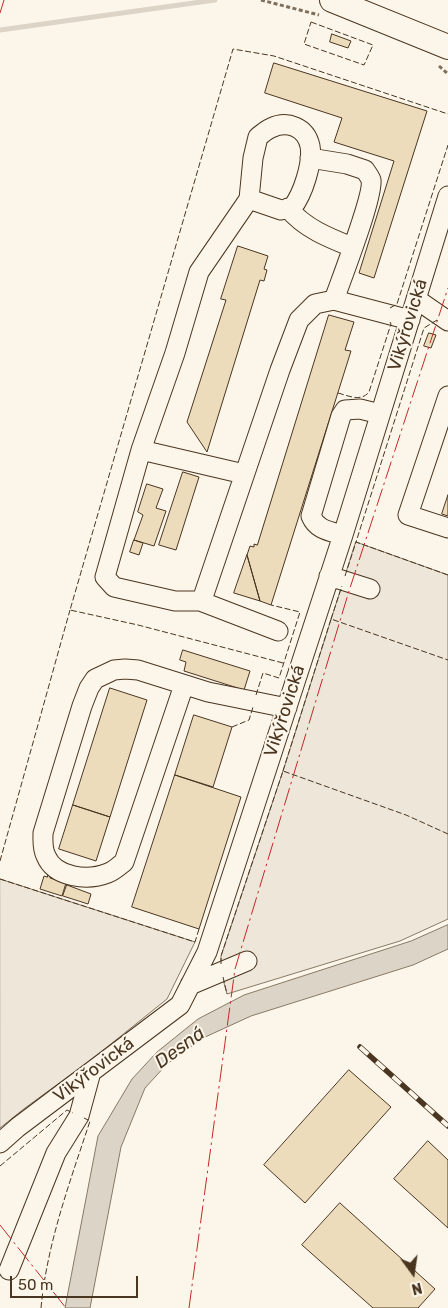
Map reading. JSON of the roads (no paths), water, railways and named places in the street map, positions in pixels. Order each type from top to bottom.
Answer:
[{"type":"main road","points":[[332,0],[448,48]]},
{"type":"street","points":[[249,199],[281,210],[292,208],[300,198],[310,158],[310,144],[303,131],[293,125],[272,127],[258,137],[253,158],[249,199],[199,272],[175,353],[141,450],[105,578],[114,587],[175,601],[200,601],[278,631]]},
{"type":"street","points":[[310,158],[347,164],[365,170],[371,181],[370,193],[334,300]]},
{"type":"street","name":"Vikýřovická","points":[[0,1144],[18,1127],[180,1005],[207,952],[343,535],[448,196]]},
{"type":"street","points":[[288,208],[297,219],[328,237],[352,247]]},
{"type":"street","points":[[416,299],[448,320]]},
{"type":"street","points":[[200,601],[203,597],[244,474],[299,320],[315,304],[334,300],[410,320]]},
{"type":"street","points":[[448,396],[408,515],[448,528]]},
{"type":"street","points":[[343,535],[320,528],[314,523],[311,516],[341,416],[345,410],[360,409],[380,414]]},
{"type":"street","points":[[141,450],[244,474]]},
{"type":"street","points":[[329,576],[370,590]]},
{"type":"street","points":[[184,685],[124,862],[107,874],[94,876],[72,876],[59,872],[46,856],[43,845],[43,833],[82,706],[89,688],[95,679],[114,670],[138,670],[208,692],[286,708]]},
{"type":"street","points":[[190,985],[247,961]]},
{"type":"street","points":[[9,1270],[56,1153],[79,1116],[91,1072]]},
{"type":"water","name":"Desná","points":[[448,925],[448,949],[413,965],[251,1016],[203,1038],[167,1064],[145,1088],[121,1147],[90,1308],[65,1308],[98,1136],[132,1079],[157,1052],[198,1019],[244,995],[411,941]]},
{"type":"waterway","points":[[0,30],[215,0]]},
{"type":"railway","points":[[360,1047],[448,1126]]}]
